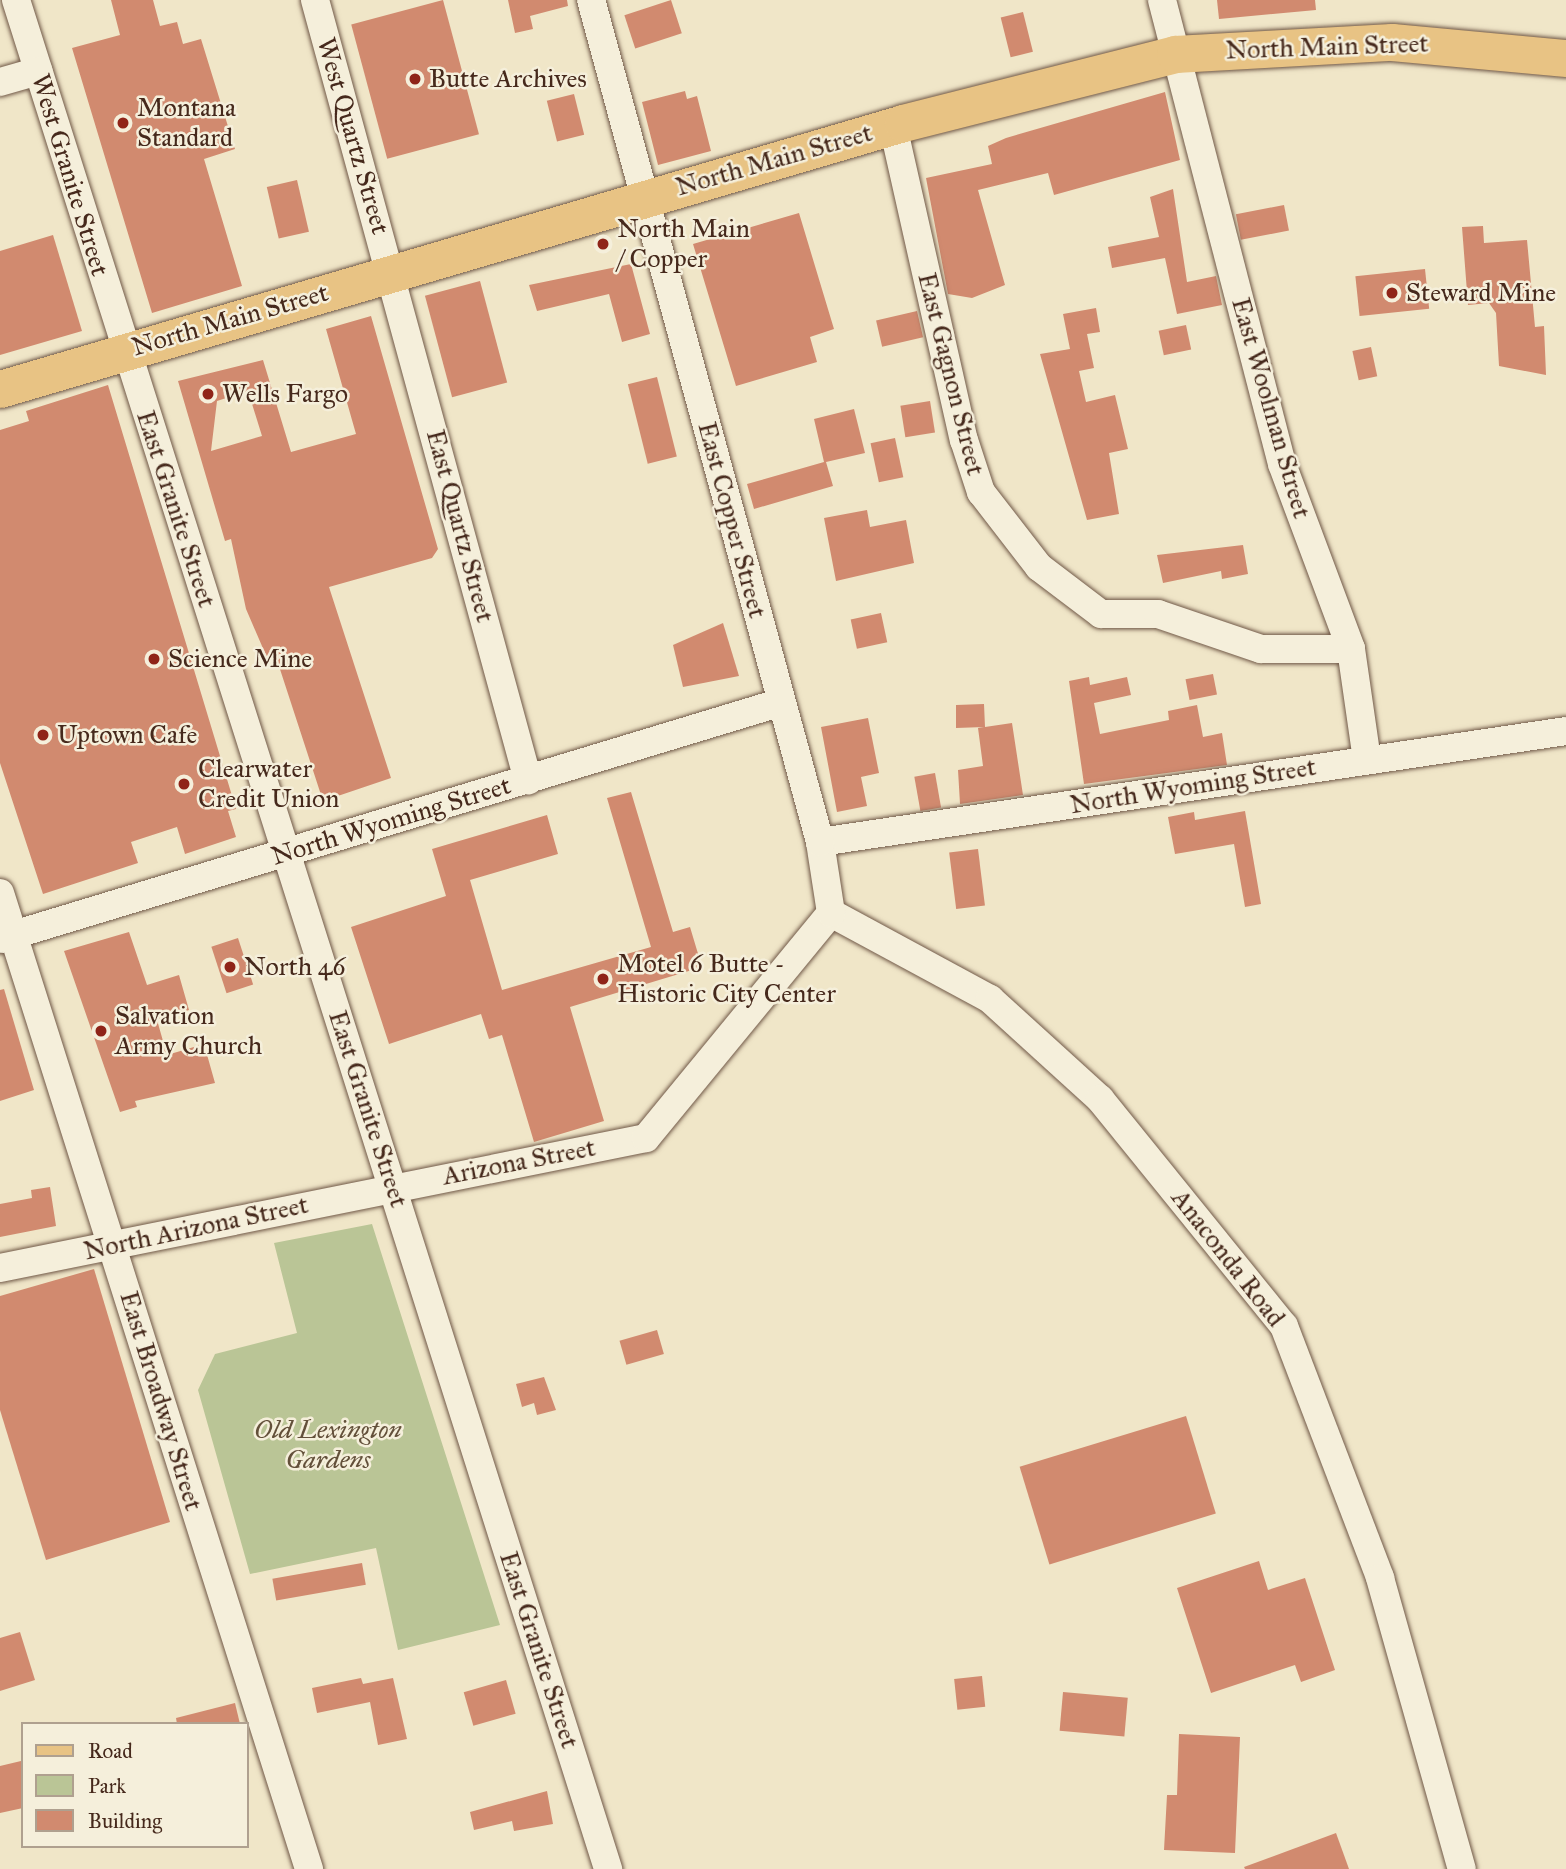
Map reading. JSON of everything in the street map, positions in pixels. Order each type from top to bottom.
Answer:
[{"type":"main road","name":"North Main Street","points":[[0,389],[124,350],[893,126],[1175,54],[1392,42],[1566,58]]},
{"type":"street","name":"West Granite Street","points":[[16,0],[124,350]]},
{"type":"street","name":"West Quartz Street","points":[[315,0],[392,273]]},
{"type":"street","name":"East Copper Street","points":[[591,0],[820,842],[831,913]]},
{"type":"street","name":"East Woolman Street","points":[[1162,0],[1282,464],[1351,649],[1367,760]]},
{"type":"street","points":[[0,82],[38,71]]},
{"type":"street","name":"East Gagnon Street","points":[[893,126],[967,450],[981,492],[1039,567],[1101,614],[1158,614],[1261,649],[1351,649]]},
{"type":"street","name":"East Quartz Street","points":[[392,273],[528,780]]},
{"type":"street","name":"East Granite Street","points":[[124,350],[608,1869]]},
{"type":"street","name":"North Wyoming Street","points":[[7,937],[782,702]]},
{"type":"street","name":"North Wyoming Street","points":[[820,842],[1566,731]]},
{"type":"street","name":"East Broadway Street","points":[[0,893],[7,937],[113,1246],[309,1869]]},
{"type":"street","name":"Arizona Street","points":[[392,1186],[646,1138],[831,913]]},
{"type":"street","name":"Anaconda Road","points":[[831,913],[990,999],[1060,1062],[1100,1099],[1284,1326],[1380,1578],[1462,1869]]},
{"type":"street","name":"North Arizona Street","points":[[0,1268],[392,1186]]},
{"type":"green space","name":"Old Lexington Gardens","points":[[372,1224],[500,1625],[398,1650],[376,1548],[250,1574],[198,1390],[215,1354],[297,1333],[274,1243]]},
{"type":"building","points":[[111,0],[153,0],[160,26],[177,22],[183,44],[201,39],[235,149],[204,159],[242,286],[152,313],[72,48],[120,35]]},
{"type":"building","name":"Butte Archives","points":[[443,0],[479,134],[387,159],[351,25]]},
{"type":"building","points":[[508,0],[567,0],[568,6],[530,16],[533,29],[515,33]]},
{"type":"building","points":[[671,0],[682,33],[635,48],[624,15]]},
{"type":"building","points":[[1217,0],[1315,0],[1316,10],[1219,19]]},
{"type":"building","points":[[1023,12],[1033,52],[1011,57],[1001,18]]},
{"type":"building","points":[[685,91],[687,99],[697,96],[711,151],[658,165],[642,102]]},
{"type":"building","points":[[1165,92],[1180,160],[1054,195],[1048,173],[978,190],[1005,285],[972,298],[948,294],[926,178],[992,164],[988,146],[1006,138]]},
{"type":"building","points":[[574,94],[584,135],[557,142],[547,101]]},
{"type":"building","points":[[297,180],[309,232],[279,239],[267,187]]},
{"type":"building","points":[[1173,189],[1187,282],[1216,276],[1222,305],[1177,314],[1165,258],[1112,268],[1108,247],[1159,237],[1150,197]]},
{"type":"building","points":[[1284,205],[1289,231],[1241,240],[1236,214]]},
{"type":"building","points":[[799,213],[834,329],[810,337],[817,362],[736,386],[693,244]]},
{"type":"building","points":[[1483,226],[1484,243],[1527,240],[1535,327],[1544,326],[1546,375],[1499,366],[1496,313],[1489,303],[1468,305],[1462,227]]},
{"type":"building","points":[[53,235],[82,331],[0,355],[0,251]]},
{"type":"building","points":[[631,264],[650,334],[622,342],[609,294],[537,311],[529,285]]},
{"type":"building","name":"Steward Mine","points":[[1425,269],[1429,309],[1360,316],[1355,276]]},
{"type":"building","points":[[480,281],[507,382],[452,397],[425,296]]},
{"type":"building","points":[[1096,308],[1100,332],[1087,334],[1094,368],[1079,371],[1086,402],[1115,395],[1128,449],[1109,453],[1119,514],[1087,520],[1040,354],[1070,349],[1063,314]]},
{"type":"building","points":[[917,311],[923,337],[882,347],[876,320]]},
{"type":"building","points":[[371,316],[438,549],[432,558],[329,587],[391,778],[323,801],[276,657],[268,660],[246,609],[231,539],[225,541],[178,381],[263,360],[291,452],[356,434],[326,329]],"holes":[[[248,391],[262,436],[211,451],[217,401]]]},
{"type":"building","points":[[1186,325],[1191,349],[1164,355],[1159,331]]},
{"type":"building","points":[[1371,347],[1377,376],[1359,380],[1352,351]]},
{"type":"building","points":[[657,377],[677,457],[648,464],[628,384]]},
{"type":"building","points":[[108,385],[236,809],[228,811],[236,837],[185,854],[177,827],[131,842],[138,863],[43,894],[0,763],[0,430],[29,421],[26,411]]},
{"type":"building","points":[[930,401],[935,433],[905,437],[900,406]]},
{"type":"building","points":[[854,409],[865,453],[826,462],[833,486],[754,509],[747,484],[824,462],[814,419]]},
{"type":"building","points":[[895,438],[903,477],[879,482],[871,443]]},
{"type":"building","points":[[867,510],[870,527],[906,520],[914,563],[836,581],[824,518]]},
{"type":"building","points":[[1243,545],[1248,574],[1222,579],[1221,571],[1163,583],[1157,555]]},
{"type":"building","points":[[881,613],[887,642],[857,649],[851,619]]},
{"type":"building","points":[[723,623],[739,676],[683,687],[673,645]]},
{"type":"building","points":[[1213,674],[1217,695],[1190,700],[1186,679]]},
{"type":"building","points":[[1089,677],[1090,685],[1127,677],[1131,695],[1094,703],[1100,734],[1169,720],[1168,711],[1197,705],[1203,737],[1222,733],[1227,765],[1084,784],[1069,681]]},
{"type":"building","points":[[984,704],[985,727],[1012,723],[1023,795],[960,804],[958,770],[983,766],[978,728],[984,727],[956,728],[956,705]]},
{"type":"building","points":[[868,718],[879,773],[861,777],[867,806],[837,812],[821,727]]},
{"type":"building","points":[[935,773],[941,807],[920,811],[914,777]]},
{"type":"building","name":"Motel 6 Butte - Historic City Center","points":[[631,792],[673,932],[690,927],[702,967],[570,1007],[604,1121],[534,1142],[502,1035],[489,1039],[481,1014],[389,1044],[351,927],[446,896],[432,849],[547,815],[558,854],[470,880],[502,990],[651,947],[607,798]]},
{"type":"building","points":[[1245,811],[1261,904],[1245,907],[1234,844],[1175,854],[1168,817],[1194,812],[1195,820]]},
{"type":"building","points":[[978,849],[985,906],[956,909],[949,853]]},
{"type":"building","points":[[129,932],[147,985],[179,975],[189,1010],[157,1020],[167,1055],[204,1044],[215,1083],[135,1101],[137,1107],[120,1112],[64,951]]},
{"type":"building","points":[[238,938],[253,985],[227,993],[211,947]]},
{"type":"building","points":[[4,989],[34,1090],[0,1101],[0,990]]},
{"type":"building","points":[[50,1187],[56,1226],[0,1237],[0,1204],[32,1198],[31,1190]]},
{"type":"building","points":[[94,1269],[170,1522],[46,1560],[0,1410],[0,1296]]},
{"type":"building","points":[[657,1330],[664,1354],[626,1365],[620,1341]]},
{"type":"building","points":[[544,1377],[556,1410],[537,1415],[534,1403],[522,1407],[516,1384]]},
{"type":"building","points":[[1186,1416],[1216,1514],[1049,1564],[1020,1467]]},
{"type":"building","points":[[1259,1561],[1268,1590],[1305,1578],[1335,1670],[1301,1682],[1295,1665],[1211,1693],[1177,1588]]},
{"type":"building","points":[[362,1563],[366,1585],[276,1600],[272,1579]]},
{"type":"building","points":[[20,1632],[35,1680],[0,1691],[0,1638]]},
{"type":"building","points":[[982,1676],[985,1707],[957,1710],[954,1679]]},
{"type":"building","points":[[361,1678],[363,1684],[393,1678],[407,1739],[378,1745],[370,1702],[317,1713],[312,1688]]},
{"type":"building","points":[[506,1680],[516,1714],[473,1726],[464,1692]]},
{"type":"building","points":[[1063,1692],[1128,1698],[1124,1737],[1060,1731]]},
{"type":"building","points":[[235,1703],[240,1722],[177,1722],[176,1718]]},
{"type":"building","points":[[1179,1734],[1240,1737],[1235,1853],[1164,1850],[1167,1795],[1177,1795]]},
{"type":"building","points":[[21,1761],[21,1808],[0,1813],[0,1766]]},
{"type":"building","points":[[547,1791],[553,1824],[514,1831],[512,1821],[474,1830],[470,1812]]},
{"type":"building","points":[[1336,1833],[1349,1869],[1244,1867]]},
{"type":"place","name":"Butte Archives","points":[[415,79]]},
{"type":"place","name":"Montana Standard","points":[[123,123]]},
{"type":"place","name":"North Main / Copper","points":[[603,244]]},
{"type":"place","name":"Steward Mine","points":[[1392,293]]},
{"type":"place","name":"Wells Fargo","points":[[208,394]]},
{"type":"place","name":"Science Mine","points":[[154,659]]},
{"type":"place","name":"Uptown Cafe","points":[[43,735]]},
{"type":"place","name":"Clearwater Credit Union","points":[[184,784]]},
{"type":"place","name":"North 46","points":[[230,967]]},
{"type":"place","name":"Motel 6 Butte - Historic City Center","points":[[603,979]]},
{"type":"place","name":"Salvation Army Church","points":[[101,1031]]}]
